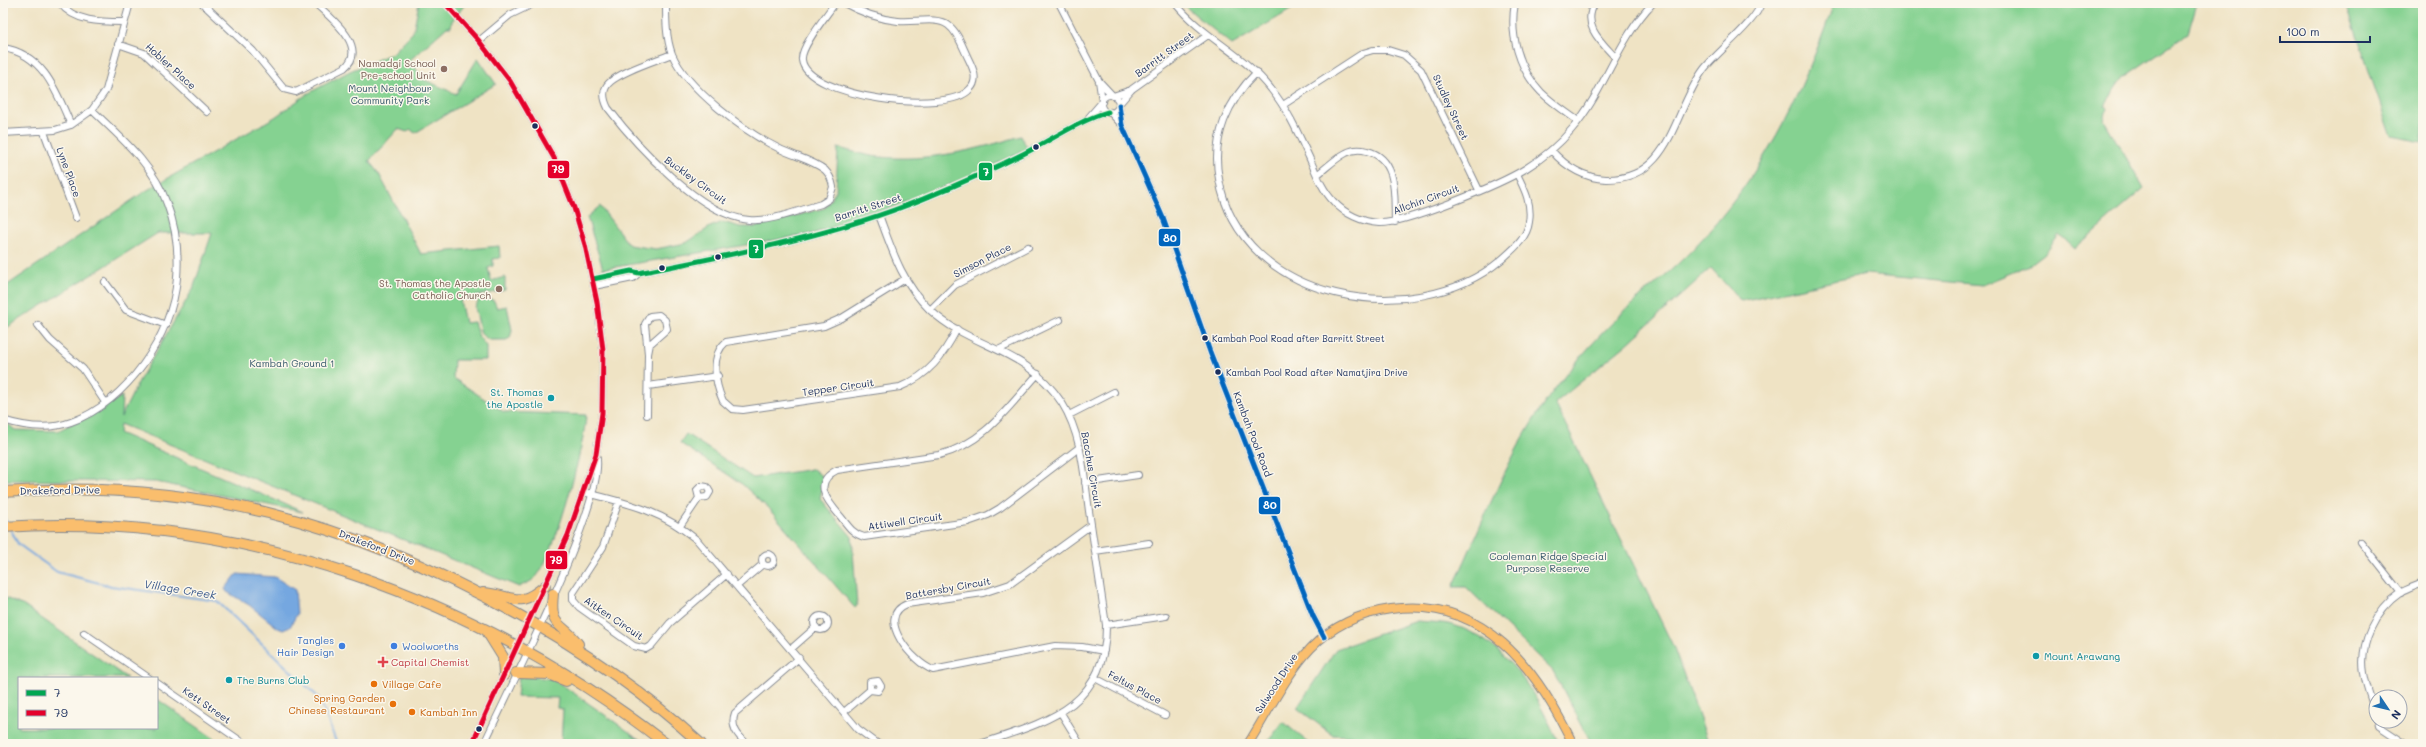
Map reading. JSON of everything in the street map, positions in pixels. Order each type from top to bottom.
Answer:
[{"type":"highway","name":"Drakeford Drive","points":[[3,492],[62,488],[154,492],[250,507],[345,535],[416,562],[481,593],[529,620],[586,654],[662,710],[701,744]]},
{"type":"highway","points":[[3,527],[108,526],[201,536],[244,544],[333,568],[420,600],[485,629],[582,685],[647,729],[666,744]]},
{"type":"highway","points":[[481,593],[499,594],[522,600],[533,596],[545,586]]},
{"type":"highway","points":[[553,594],[554,619],[558,626],[576,641],[586,654]]},
{"type":"highway","points":[[485,629],[503,657],[504,675]]},
{"type":"highway","points":[[516,673],[549,674],[562,680],[582,685]]},
{"type":"main road","name":"Sulwood Drive","points":[[1248,744],[1300,662],[1324,637],[1359,616],[1402,607],[1428,608],[1451,613],[1479,625],[1511,650],[1535,678],[1557,711],[1573,744]]},
{"type":"street","points":[[60,3],[69,12],[87,19],[123,22]]},
{"type":"street","points":[[3,133],[44,132],[71,125],[92,110],[106,90],[123,22],[130,3]]},
{"type":"street","points":[[202,3],[253,51],[284,88],[296,92],[344,68],[349,64],[353,55],[351,44],[344,32],[315,3]]},
{"type":"street","points":[[445,3],[479,41],[510,81],[537,125],[565,185],[580,227],[593,279],[603,350],[602,413],[596,454],[568,535],[472,744]]},
{"type":"street","points":[[479,41],[510,16],[535,3]]},
{"type":"street","name":"Buckley Circuit","points":[[666,3],[667,30],[672,54],[682,70],[699,90],[728,116],[771,145],[827,171],[833,187],[829,199],[821,204],[761,220],[740,219],[725,213],[700,198],[655,162],[608,108],[604,97],[605,90],[613,79],[672,54]]},
{"type":"street","points":[[835,3],[802,53],[804,66],[813,77],[858,94],[904,102],[959,97],[971,89],[975,79],[973,67],[954,32],[946,23],[938,20],[916,22],[889,20],[863,12],[844,3]]},
{"type":"street","points":[[1059,3],[1099,81],[1113,96],[1118,99],[1119,105],[1116,110],[1109,112],[1104,109],[1099,81]]},
{"type":"street","name":"Allchin Circuit","points":[[1175,3],[1208,35],[1234,53],[1257,72],[1283,105],[1326,193],[1344,210],[1366,221],[1378,223],[1395,222],[1517,174],[1551,150],[1578,121],[1630,31],[1649,4]]},
{"type":"street","points":[[1514,3],[1514,35],[1518,53],[1525,69],[1541,92],[1578,121]]},
{"type":"street","points":[[1595,3],[1591,14],[1591,29],[1615,57]]},
{"type":"street","points":[[1551,150],[1573,170],[1587,176],[1602,179],[1629,176],[1650,164],[1666,147],[1686,98],[1704,69],[1718,51],[1752,20],[1761,3]]},
{"type":"street","name":"Barritt Street","points":[[1119,105],[1132,90],[1208,35]]},
{"type":"street","name":"Hobler Place","points":[[118,44],[144,52],[207,112]]},
{"type":"street","points":[[3,48],[27,57],[40,66],[52,83],[71,125]]},
{"type":"street","name":"Studley Street","points":[[1283,105],[1363,53],[1378,49],[1399,53],[1413,62],[1427,79],[1479,190]]},
{"type":"street","points":[[1257,72],[1235,97],[1222,128],[1218,145],[1217,170],[1221,192],[1234,221],[1242,234],[1257,250],[1295,277],[1326,291],[1370,299],[1403,300],[1443,292],[1479,276],[1523,239],[1528,229],[1530,212],[1529,200],[1517,174]]},
{"type":"street","name":"Barritt Street","points":[[1113,96],[1132,90]]},
{"type":"street","points":[[1102,102],[1106,96],[1113,96]]},
{"type":"street","name":"Barritt Street","points":[[1088,118],[1102,102]]},
{"type":"street","name":"Kambah Pool Road","points":[[1119,105],[1122,125],[1163,218],[1210,352],[1313,616],[1324,637]]},
{"type":"street","points":[[3,420],[29,426],[64,424],[83,417],[105,402],[121,389],[143,363],[166,324],[174,298],[178,260],[176,239],[167,203],[155,178],[146,165],[92,110]]},
{"type":"street","name":"Barritt Street","points":[[593,279],[631,271],[639,273],[787,242],[879,215],[974,178],[1026,153],[1088,118],[1109,112]]},
{"type":"street","name":"Kambah Pool Road","points":[[1109,112],[1122,125]]},
{"type":"street","name":"Lyne Place","points":[[44,132],[76,218]]},
{"type":"street","points":[[1317,175],[1346,153],[1354,150],[1362,150],[1379,156],[1388,166],[1393,178],[1395,222]]},
{"type":"street","name":"Bacchus Circuit","points":[[879,215],[892,252],[905,279],[930,310],[957,329],[1019,359],[1038,374],[1055,394],[1069,415],[1080,447],[1106,625],[1104,651],[1095,678],[1081,698],[1061,714],[1042,723],[980,744]]},
{"type":"street","name":"Simson Place","points":[[930,310],[955,284],[1028,247]]},
{"type":"street","name":"Barritt Street","points":[[594,286],[633,278],[639,273]]},
{"type":"street","name":"Tepper Circuit","points":[[905,279],[842,318],[824,326],[726,342],[716,356],[723,401],[738,411],[886,390],[907,384],[925,374],[939,360],[957,329]]},
{"type":"street","points":[[105,282],[126,310],[166,324]]},
{"type":"street","points":[[647,415],[648,354],[645,324],[650,316],[659,315],[665,320],[667,329],[650,344],[648,354]]},
{"type":"street","points":[[1000,349],[1060,320]]},
{"type":"street","points":[[38,325],[50,340],[84,369],[105,402]]},
{"type":"street","name":"Attiwell Circuit","points":[[1038,374],[983,434],[972,442],[953,452],[939,455],[837,470],[831,473],[825,481],[824,492],[826,499],[853,532],[864,537],[968,522],[988,515],[1000,508],[1080,447]]},
{"type":"street","points":[[648,386],[718,376]]},
{"type":"street","points":[[1069,415],[1114,392]]},
{"type":"street","points":[[484,744],[577,540],[592,494],[598,467],[596,454]]},
{"type":"street","points":[[1085,483],[1138,475]]},
{"type":"street","points":[[583,492],[652,511],[680,526],[697,540],[738,586],[858,729],[878,744]]},
{"type":"street","points":[[680,526],[699,498]]},
{"type":"street","name":"Aitken Circuit","points":[[619,501],[603,547],[573,594],[574,600],[579,607],[634,646],[646,649],[651,646],[670,623],[727,574]]},
{"type":"street","name":"Battersby Circuit","points":[[1091,524],[1010,584],[983,593],[907,604],[899,609],[894,622],[898,636],[922,665],[932,670],[1055,646],[1075,646],[1104,651]]},
{"type":"street","points":[[2361,542],[2400,593]]},
{"type":"street","points":[[1095,551],[1149,543]]},
{"type":"street","points":[[738,586],[763,564]]},
{"type":"street","points":[[2369,689],[2364,673],[2364,650],[2369,633],[2376,618],[2400,593],[2423,583]]},
{"type":"street","points":[[1106,625],[1166,616]]},
{"type":"street","points":[[790,649],[816,627]]},
{"type":"street","points":[[84,633],[149,677]]},
{"type":"street","points":[[747,744],[735,731],[733,723],[735,713],[799,658]]},
{"type":"street","name":"Feltus Place","points":[[1095,678],[1165,715]]},
{"type":"street","name":"Kett Street","points":[[158,684],[245,744]]},
{"type":"street","points":[[844,712],[870,690]]},
{"type":"street","points":[[1061,714],[1080,744]]},
{"type":"street","points":[[2384,729],[2406,744]]},
{"type":"green space","name":"Kambah Ground 1","points":[[419,3],[466,3],[452,21],[451,27],[447,27],[410,60],[423,79],[456,94],[478,58],[496,84],[415,133],[410,129],[407,132],[398,129],[369,161],[379,174],[421,254],[499,246],[500,258],[493,259],[493,266],[488,268],[491,281],[505,277],[505,290],[460,300],[465,323],[474,322],[479,337],[486,346],[486,360],[454,360],[453,378],[504,412],[586,415],[580,450],[567,501],[551,549],[543,567],[535,578],[519,587],[120,424],[119,433],[303,512],[156,482],[3,480],[3,420],[15,430],[58,431],[122,396],[121,417],[139,381],[193,289],[212,233],[158,233],[3,330],[3,288],[144,192],[275,117],[307,94],[350,71],[393,53],[413,32]]},
{"type":"green space","points":[[1181,3],[1302,3],[1232,45]]},
{"type":"green space","name":"Cooleman Ridge Special Purpose Reserve","points":[[1834,3],[2197,3],[2188,33],[2124,77],[2104,106],[2107,109],[2104,120],[2144,188],[2074,249],[2059,235],[2045,254],[2032,264],[1982,285],[1866,274],[1741,301],[1711,268],[1626,345],[1555,403],[1674,648],[1709,744],[1592,744],[1553,671],[1466,587],[1453,587],[1499,484],[1540,409],[1565,375],[1611,324],[1692,250],[1717,223],[1759,165],[1777,134],[1808,71]]},
{"type":"green space","points":[[2346,3],[2423,3],[2423,142],[2391,136]]},
{"type":"green space","points":[[1021,136],[1028,149],[963,180],[878,213],[812,234],[603,269],[587,217],[600,206],[629,245],[656,249],[686,243],[710,227],[723,222],[740,227],[754,227],[825,208],[836,191],[838,148],[864,155],[916,158],[951,154],[987,146]]},
{"type":"green space","points":[[486,297],[494,301],[497,308],[507,306],[512,330],[510,338],[506,340],[489,340],[481,334],[475,307],[479,300]]},
{"type":"green space","points":[[686,434],[753,478],[813,469],[824,478],[820,499],[852,537],[857,606],[855,608],[768,508],[742,484],[680,443]]},
{"type":"green space","points":[[3,597],[24,606],[126,677],[18,677],[18,729],[158,729],[158,700],[222,744],[3,744]]},
{"type":"green space","points":[[1417,621],[1453,625],[1472,633],[1505,657],[1530,690],[1551,726],[1559,744],[1401,744],[1394,739],[1333,735],[1297,708],[1336,649]]},
{"type":"green space","points":[[519,676],[554,679],[646,744],[561,744],[563,709],[557,708],[558,698],[517,697]]},
{"type":"green space","points":[[1283,722],[1310,744],[1266,744]]},
{"type":"water","points":[[237,574],[275,577],[295,590],[297,614],[290,627],[283,630],[278,628],[249,605],[227,592],[225,589]]},
{"type":"waterway","name":"Village Creek","points":[[3,516],[7,523]]},
{"type":"waterway","name":"Village Creek","points":[[11,530],[18,544],[57,572],[111,586],[217,601],[319,698],[337,744]]},
{"type":"transit line","name":"79","points":[[445,3],[479,41],[510,81],[554,158],[574,208],[585,245],[597,302],[603,350],[602,413],[596,454],[568,535],[472,744]]},
{"type":"transit line","name":"80","points":[[1119,105],[1122,125],[1163,218],[1210,352],[1313,616],[1324,637]]},
{"type":"transit line","name":"7","points":[[593,279],[631,271],[639,273],[747,251],[854,224],[923,199],[961,183],[1025,153],[1086,120],[1108,112]]},
{"type":"place","name":"Namadgi School Pre-school Unit","points":[[444,69]]},
{"type":"place","name":"St. Thomas the Apostle Catholic Church","points":[[499,289]]},
{"type":"place","name":"Kambah Pool Road after Barritt Street","points":[[1205,338]]},
{"type":"place","name":"Kambah Pool Road after Namatjira Drive","points":[[1218,372]]},
{"type":"place","name":"St. Thomas the Apostle","points":[[551,398]]},
{"type":"place","name":"Tangles Hair Design","points":[[342,646]]},
{"type":"place","name":"Woolworths","points":[[394,646]]},
{"type":"place","name":"Mount Arawang","points":[[2036,656]]},
{"type":"place","name":"Capital Chemist","points":[[383,662]]},
{"type":"place","name":"The Burns Club","points":[[229,680]]},
{"type":"place","name":"Village Cafe","points":[[374,684]]},
{"type":"place","name":"Spring Garden Chinese Restaurant","points":[[393,704]]},
{"type":"place","name":"Kambah Inn","points":[[412,712]]},
{"type":"park label","name":"Mount Neighbour Community Park","points":[[390,94]]}]
